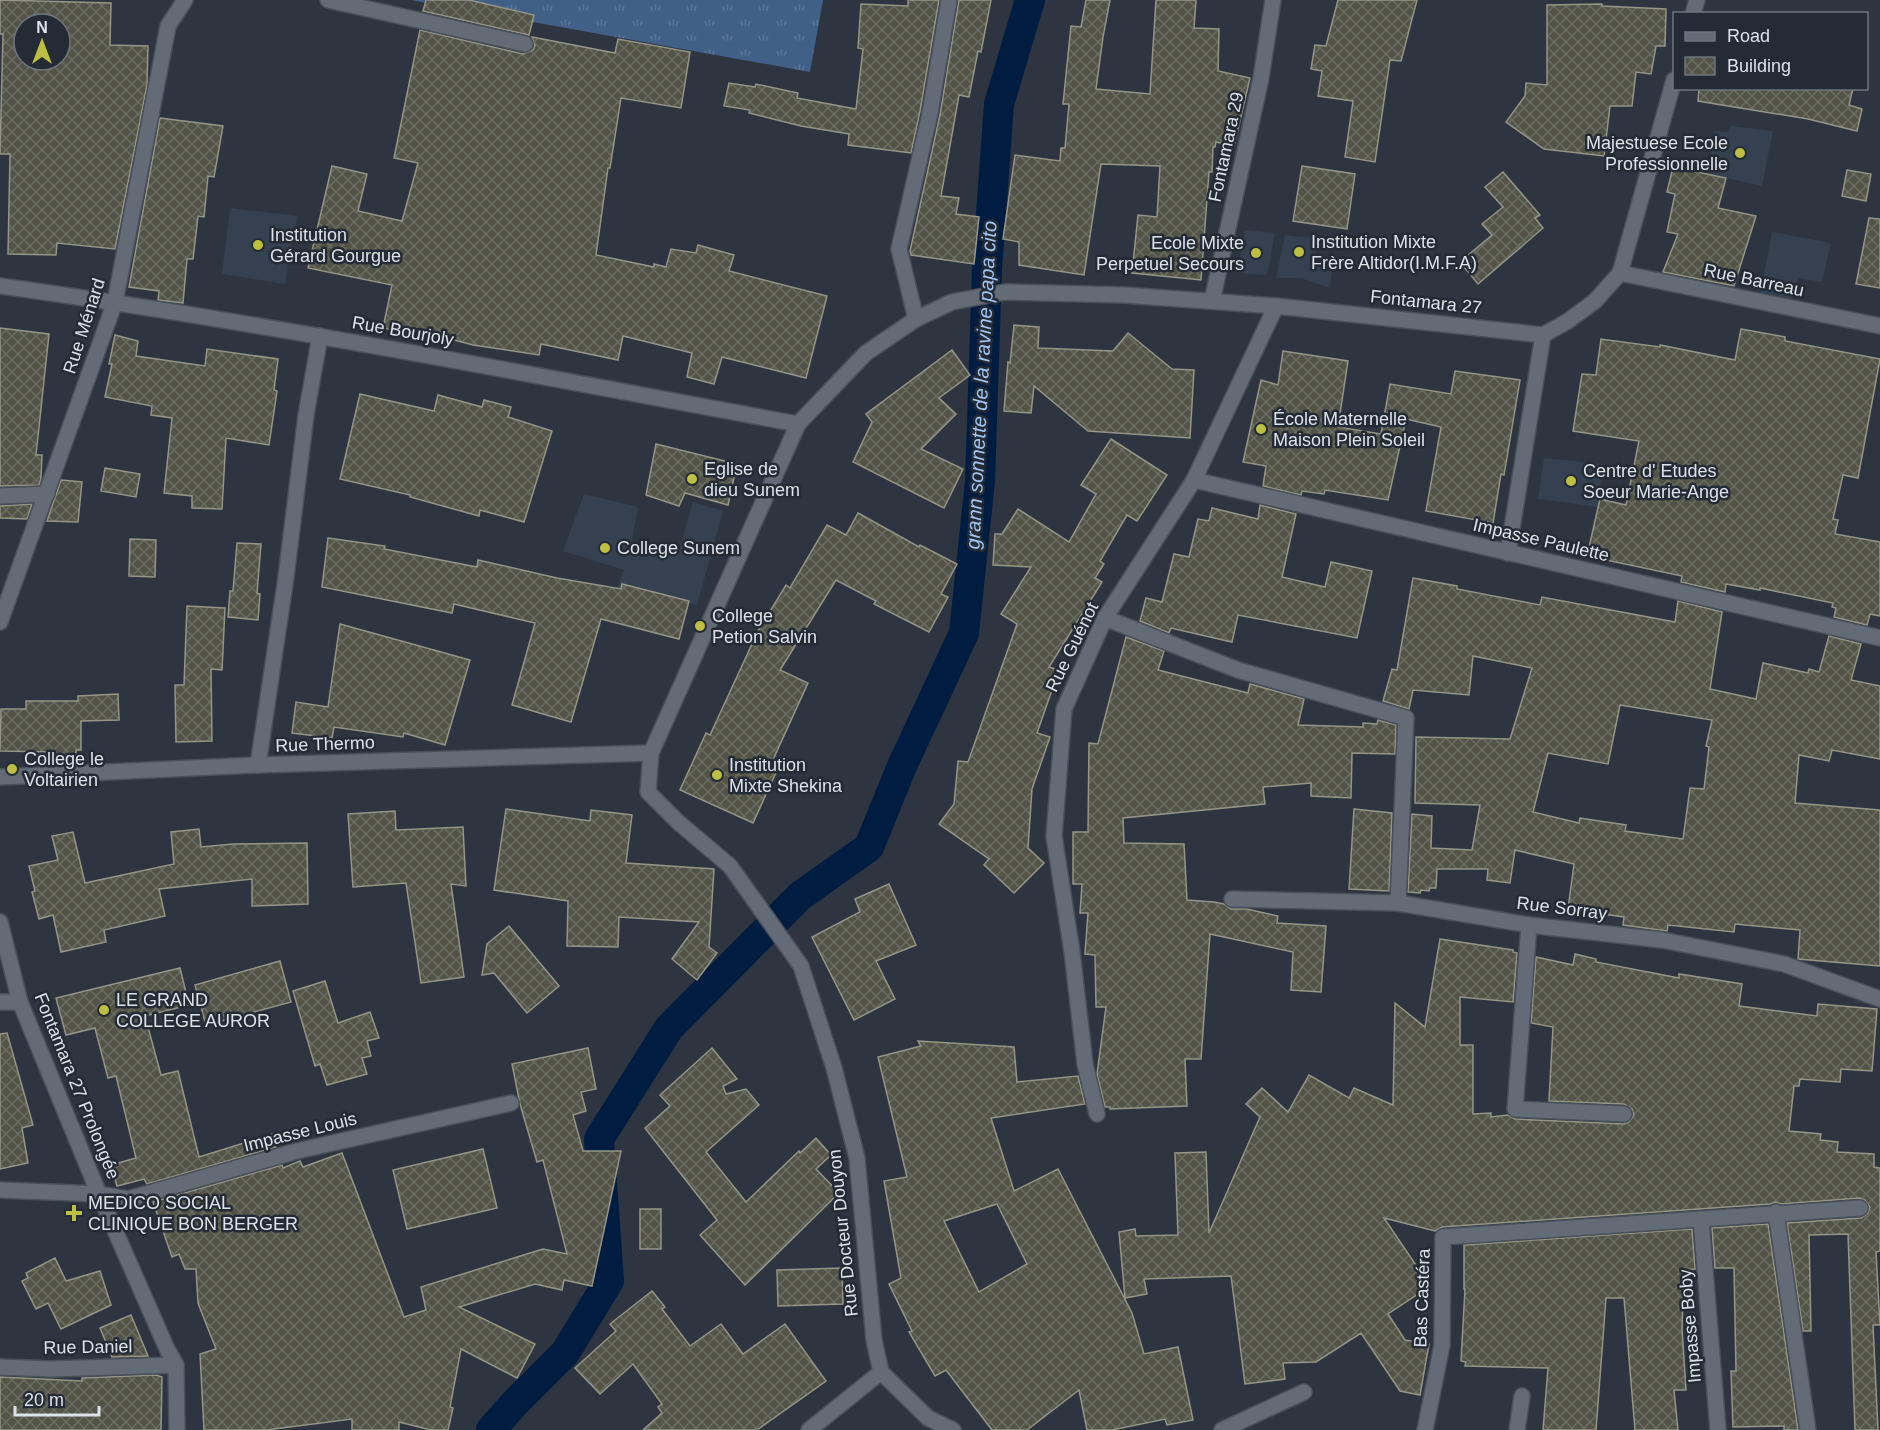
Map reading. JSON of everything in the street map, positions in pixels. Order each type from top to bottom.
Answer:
[{"type":"street","name":"Rue Ménard","points":[[0,622],[115,302],[168,26],[185,0]]},
{"type":"street","points":[[328,0],[525,44]]},
{"type":"street","points":[[651,753],[798,424],[866,353],[916,319],[899,249],[930,113],[949,0]]},
{"type":"street","name":"Fontamara 29","points":[[1212,301],[1261,78],[1273,0]]},
{"type":"street","points":[[1508,553],[1543,335],[1568,321],[1595,301],[1620,273],[1673,84]]},
{"type":"street","name":"Rue Barreau","points":[[1620,273],[1880,326]]},
{"type":"street","name":"Rue Bourjoly","points":[[0,286],[115,302],[320,336],[798,424]]},
{"type":"street","name":"Fontamara 27","points":[[916,319],[952,302],[1005,292],[1124,295],[1276,306],[1543,335]]},
{"type":"street","name":"Rue Guénot","points":[[1097,1114],[1085,1064],[1072,952],[1054,836],[1064,710],[1105,618],[1194,480],[1276,306]]},
{"type":"street","points":[[258,765],[286,577],[306,415],[320,336]]},
{"type":"street","name":"Impasse Paulette","points":[[1194,480],[1880,638]]},
{"type":"street","points":[[0,495],[47,494]]},
{"type":"street","points":[[1105,618],[1238,670],[1406,718],[1398,903]]},
{"type":"street","name":"Rue Thermo","points":[[0,777],[258,765],[651,753]]},
{"type":"street","name":"Rue Docteur Douyon","points":[[651,753],[648,792],[678,822],[730,866],[760,905],[801,966],[834,1068],[857,1158],[874,1340],[881,1372]]},
{"type":"street","name":"Rue Sorray","points":[[1232,899],[1398,903],[1529,925],[1662,940],[1784,964],[1880,999]]},
{"type":"street","name":"Fontamara 27 Prolongée","points":[[0,922],[20,1002],[99,1194],[176,1365],[177,1430]]},
{"type":"street","points":[[1529,925],[1515,1109],[1624,1114]]},
{"type":"street","points":[[0,1002],[20,1002]]},
{"type":"street","name":"Impasse Louis","points":[[99,1194],[128,1199],[297,1151],[512,1102]]},
{"type":"street","points":[[0,1190],[99,1194]]},
{"type":"street","points":[[1701,1219],[1776,1212],[1860,1208]]},
{"type":"street","points":[[1776,1212],[1808,1430]]},
{"type":"street","name":"Bas Castéra","points":[[1425,1430],[1442,1345],[1443,1237],[1701,1219]]},
{"type":"street","name":"Impasse Boby","points":[[1701,1219],[1718,1430]]},
{"type":"street","name":"Rue Daniel","points":[[0,1367],[51,1369],[176,1365]]},
{"type":"street","points":[[809,1430],[881,1372],[928,1418],[953,1430]]},
{"type":"street","points":[[1222,1430],[1304,1392]]},
{"type":"street","points":[[1517,1430],[1522,1396]]},
{"type":"shaded area","name":"Majestuese Ecole Professionnelle","points":[[1731,126],[1773,131],[1762,186],[1709,174],[1714,131],[1728,132]]},
{"type":"shaded area","name":"Institution Gérard Gourgue","points":[[230,208],[297,216],[285,284],[222,274]]},
{"type":"shaded area","name":"Ecole Mixte Perpetuel Secours","points":[[1245,230],[1275,233],[1267,275],[1237,273]]},
{"type":"shaded area","points":[[1772,232],[1831,243],[1822,282],[1798,278],[1792,300],[1760,295]]},
{"type":"shaded area","name":"Institution Mixte Frère Altidor(I.M.F.A)","points":[[1285,235],[1320,239],[1313,264],[1332,271],[1330,288],[1301,278],[1276,278]]},
{"type":"shaded area","name":"Centre d' Etudes Soeur Marie-Ange","points":[[1544,458],[1603,464],[1598,507],[1538,499]]},
{"type":"shaded area","name":"College Sunem","points":[[584,494],[638,507],[631,545],[678,554],[693,502],[723,511],[697,605],[617,588],[624,570],[563,551]]},
{"type":"green space","points":[[411,0],[823,0],[810,72]]},
{"type":"building","points":[[0,0],[111,3],[110,45],[148,46],[147,85],[115,249],[57,243],[56,255],[8,254],[10,154],[0,154],[3,34],[0,34]]},
{"type":"building","points":[[426,0],[469,0],[534,15],[529,35],[423,11]]},
{"type":"building","points":[[908,0],[939,0],[911,153],[848,145],[849,134],[801,126],[749,113],[750,110],[724,106],[729,83],[755,87],[756,84],[798,93],[797,98],[856,109],[863,49],[858,48],[861,4],[908,6]]},
{"type":"building","points":[[959,0],[991,0],[969,97],[959,95],[941,196],[959,198],[956,214],[979,217],[974,264],[911,255],[910,251],[940,115]]},
{"type":"building","points":[[1086,0],[1110,0],[1096,89],[1150,94],[1156,0],[1196,0],[1194,28],[1219,29],[1218,71],[1250,78],[1234,146],[1216,142],[1213,147],[1201,280],[1132,273],[1138,215],[1157,217],[1160,166],[1101,164],[1084,275],[1019,265],[1019,242],[1003,239],[1015,155],[1060,161],[1061,148],[1065,148],[1069,104],[1063,104],[1071,26],[1081,27]]},
{"type":"building","points":[[1338,0],[1417,0],[1401,61],[1390,60],[1375,162],[1345,157],[1353,101],[1318,96],[1322,71],[1311,69],[1315,45],[1326,46]]},
{"type":"building","points":[[1602,4],[1602,6],[1666,9],[1665,46],[1656,46],[1651,74],[1636,72],[1632,106],[1610,106],[1604,156],[1544,149],[1506,122],[1525,96],[1526,83],[1547,85],[1547,5]]},
{"type":"building","points":[[420,30],[523,54],[533,50],[535,46],[532,37],[615,53],[618,39],[690,52],[681,108],[621,98],[610,168],[608,168],[596,255],[654,267],[654,264],[666,267],[671,249],[696,253],[698,245],[734,255],[729,271],[827,296],[806,378],[722,357],[714,384],[687,377],[692,353],[623,336],[618,360],[541,344],[539,355],[473,345],[416,330],[415,334],[383,328],[392,285],[308,268],[332,166],[367,174],[358,211],[402,221],[418,163],[394,158]]},
{"type":"building","points":[[1699,90],[1853,90],[1849,105],[1862,109],[1857,131],[1808,119],[1698,101]]},
{"type":"building","points":[[160,118],[223,126],[214,177],[208,176],[204,217],[198,216],[193,259],[187,259],[183,303],[158,300],[159,291],[129,287]]},
{"type":"building","points":[[1302,166],[1355,174],[1347,229],[1293,221]]},
{"type":"building","points":[[1673,167],[1726,178],[1718,208],[1756,216],[1734,286],[1663,272],[1678,234],[1667,232],[1675,194],[1667,192]]},
{"type":"building","points":[[1847,170],[1871,174],[1866,201],[1842,196]]},
{"type":"building","points":[[1503,172],[1540,215],[1535,218],[1543,228],[1478,284],[1460,262],[1492,235],[1482,224],[1503,207],[1485,187]]},
{"type":"building","points":[[1869,218],[1880,219],[1880,288],[1856,284]]},
{"type":"building","points":[[1014,325],[1039,327],[1038,348],[1113,351],[1128,333],[1172,369],[1194,370],[1190,438],[1088,431],[1034,386],[1031,413],[1004,411]]},
{"type":"building","points":[[0,328],[49,334],[36,455],[42,455],[39,485],[0,486]]},
{"type":"building","points":[[1741,329],[1785,337],[1785,341],[1880,359],[1858,478],[1843,475],[1833,519],[1838,520],[1835,534],[1880,542],[1880,616],[1870,614],[1867,625],[1834,617],[1836,608],[1832,607],[1833,603],[1760,588],[1760,590],[1726,584],[1725,592],[1681,582],[1682,576],[1587,556],[1600,499],[1626,505],[1639,441],[1573,431],[1582,374],[1596,375],[1601,339],[1660,347],[1660,345],[1735,360]]},
{"type":"building","points":[[115,335],[138,341],[136,356],[205,366],[207,349],[278,359],[274,390],[277,391],[269,445],[226,438],[222,509],[192,508],[192,496],[164,493],[172,418],[151,415],[152,406],[105,397]]},
{"type":"building","points":[[952,350],[970,375],[939,398],[956,414],[921,449],[963,469],[944,508],[853,462],[872,422],[866,414]]},
{"type":"building","points":[[1283,351],[1348,361],[1338,427],[1381,434],[1390,384],[1451,394],[1455,371],[1520,380],[1504,475],[1501,474],[1493,523],[1426,511],[1441,427],[1406,419],[1388,500],[1325,490],[1324,494],[1302,491],[1301,495],[1263,486],[1266,466],[1243,462],[1261,380],[1278,385]]},
{"type":"building","points":[[360,394],[434,411],[438,395],[482,407],[484,400],[511,407],[508,417],[552,431],[524,522],[480,510],[479,516],[410,497],[410,495],[340,479]]},
{"type":"building","points":[[1111,439],[1167,475],[1137,521],[1127,515],[1100,561],[1104,564],[1095,578],[1102,582],[1049,667],[1059,670],[1037,733],[1050,737],[1032,789],[1028,848],[1044,863],[1014,893],[984,865],[989,859],[939,824],[954,804],[958,761],[968,762],[1017,624],[1001,614],[1031,567],[993,565],[995,534],[1002,534],[1018,509],[1069,542],[1096,494],[1081,485]]},
{"type":"building","name":"Eglise de dieu Sunem","points":[[656,444],[737,464],[728,505],[685,493],[679,506],[646,495]]},
{"type":"building","points":[[105,468],[140,474],[136,497],[101,491]]},
{"type":"building","points":[[61,480],[82,482],[78,522],[47,521]]},
{"type":"building","points":[[32,504],[27,519],[0,518],[0,506]]},
{"type":"building","points":[[1260,505],[1296,514],[1282,577],[1325,587],[1331,562],[1372,571],[1357,638],[1238,615],[1232,642],[1171,628],[1169,633],[1140,621],[1146,598],[1162,602],[1174,554],[1189,557],[1198,519],[1209,521],[1212,508],[1258,519]]},
{"type":"building","points":[[858,513],[919,547],[920,545],[957,564],[941,594],[948,597],[929,632],[874,604],[876,601],[836,580],[780,670],[808,683],[772,762],[779,766],[753,823],[680,790],[706,733],[710,735],[758,631],[786,585],[790,588],[827,525],[846,535]]},
{"type":"building","points":[[328,538],[385,546],[384,549],[477,567],[478,560],[557,578],[621,589],[622,584],[689,601],[679,639],[601,619],[571,722],[512,705],[535,623],[454,604],[452,613],[322,587]]},
{"type":"building","points":[[130,539],[156,540],[155,577],[129,576]]},
{"type":"building","points":[[237,543],[261,544],[257,593],[260,594],[258,620],[228,617],[230,591],[233,591]]},
{"type":"building","points":[[1413,578],[1540,605],[1542,597],[1675,622],[1678,601],[1722,612],[1710,689],[1756,699],[1763,663],[1808,673],[1809,669],[1819,672],[1829,636],[1861,644],[1851,680],[1880,686],[1880,759],[1832,750],[1829,761],[1799,755],[1795,803],[1880,810],[1880,966],[1798,959],[1800,930],[1735,924],[1734,932],[1668,925],[1667,931],[1623,925],[1624,917],[1568,909],[1574,864],[1515,850],[1510,883],[1487,880],[1488,869],[1437,869],[1436,888],[1430,888],[1429,891],[1421,890],[1420,893],[1408,892],[1412,814],[1432,816],[1431,848],[1472,850],[1480,805],[1415,803],[1416,737],[1510,739],[1532,668],[1473,656],[1469,695],[1413,690],[1409,709],[1383,701],[1392,669],[1397,670]],"holes":[[[1620,705],[1712,720],[1706,746],[1709,747],[1704,789],[1690,788],[1683,839],[1625,831],[1626,825],[1580,818],[1579,823],[1533,812],[1548,753],[1608,764]]]},
{"type":"building","points":[[187,606],[225,608],[222,670],[211,669],[212,741],[176,742],[175,685],[184,685]]},
{"type":"building","points":[[340,624],[470,660],[445,745],[404,733],[403,737],[334,727],[332,738],[292,733],[296,702],[328,707]]},
{"type":"building","points":[[1126,637],[1164,651],[1158,670],[1248,693],[1250,684],[1304,699],[1298,725],[1363,727],[1363,723],[1377,724],[1378,720],[1396,725],[1395,754],[1352,753],[1351,798],[1311,796],[1311,783],[1263,787],[1265,804],[1123,818],[1124,843],[1184,844],[1187,900],[1214,902],[1224,904],[1231,909],[1247,909],[1278,916],[1277,923],[1326,926],[1321,992],[1291,990],[1293,952],[1210,934],[1201,1059],[1185,1059],[1187,1106],[1110,1109],[1110,1107],[1105,1107],[1097,1074],[1106,1007],[1096,1007],[1095,955],[1085,954],[1088,913],[1080,913],[1082,884],[1073,884],[1073,832],[1088,832],[1089,743],[1098,744]]},
{"type":"building","points":[[118,694],[119,720],[81,721],[81,750],[76,750],[76,758],[52,758],[52,752],[0,751],[1,709],[26,709],[26,701],[78,701],[78,696]]},
{"type":"building","points":[[506,809],[590,821],[591,810],[632,815],[626,863],[714,869],[709,947],[717,953],[697,980],[672,959],[699,922],[619,917],[618,947],[567,946],[568,901],[494,890]]},
{"type":"building","points":[[1354,809],[1392,813],[1389,891],[1349,889]]},
{"type":"building","points":[[395,811],[396,830],[463,827],[466,886],[451,884],[464,977],[421,983],[406,883],[353,887],[348,814]]},
{"type":"building","points":[[199,829],[201,847],[307,843],[308,904],[252,906],[252,879],[159,889],[165,916],[104,930],[106,942],[61,952],[53,915],[39,919],[32,892],[35,891],[29,866],[58,860],[52,836],[73,832],[85,883],[174,864],[171,832]]},
{"type":"building","points":[[889,884],[916,945],[876,961],[895,999],[854,1020],[812,937],[860,912],[855,899]]},
{"type":"building","points":[[509,926],[559,986],[527,1013],[494,973],[482,975],[487,944]]},
{"type":"building","points":[[1440,939],[1513,950],[1517,953],[1513,1002],[1460,997],[1460,1045],[1473,1045],[1473,1114],[1491,1113],[1491,1117],[1508,1115],[1515,1119],[1624,1124],[1629,1122],[1634,1115],[1632,1109],[1624,1104],[1549,1101],[1553,1027],[1531,1023],[1536,957],[1573,965],[1575,954],[1596,959],[1596,962],[1679,978],[1679,974],[1742,984],[1739,1006],[1817,1016],[1818,1004],[1877,1009],[1872,1071],[1841,1069],[1840,1082],[1800,1079],[1799,1086],[1794,1086],[1789,1131],[1821,1134],[1820,1140],[1838,1142],[1837,1152],[1874,1154],[1874,1167],[1880,1168],[1880,1251],[1876,1252],[1880,1325],[1873,1325],[1878,1430],[1855,1430],[1848,1234],[1809,1235],[1811,1331],[1803,1331],[1787,1223],[1861,1218],[1868,1213],[1870,1207],[1865,1200],[1860,1198],[1781,1204],[1775,1202],[1442,1227],[1435,1231],[1384,1218],[1430,1286],[1388,1314],[1405,1340],[1429,1344],[1420,1395],[1400,1391],[1361,1333],[1316,1362],[1283,1363],[1285,1379],[1245,1384],[1231,1276],[1144,1279],[1147,1294],[1125,1298],[1119,1232],[1135,1229],[1136,1236],[1178,1235],[1175,1153],[1206,1152],[1209,1233],[1260,1117],[1246,1104],[1262,1088],[1288,1112],[1309,1075],[1349,1098],[1354,1088],[1393,1105],[1395,1003],[1425,1027]]},
{"type":"building","points":[[280,961],[291,1002],[206,1025],[195,985]]},
{"type":"building","points":[[180,968],[189,1005],[145,1016],[161,1075],[178,1071],[199,1157],[273,1134],[276,1147],[147,1184],[144,1179],[117,1186],[111,1165],[136,1158],[116,1076],[108,1078],[95,1028],[66,1035],[56,998]]},
{"type":"building","points":[[325,981],[338,1023],[370,1012],[379,1038],[367,1041],[371,1056],[362,1058],[367,1074],[327,1085],[320,1064],[315,1066],[293,991]]},
{"type":"building","points":[[7,1033],[33,1125],[22,1128],[28,1163],[0,1169],[0,1034]]},
{"type":"building","points":[[918,1041],[1014,1047],[1017,1082],[1078,1076],[1085,1104],[991,1118],[1014,1191],[1058,1169],[1132,1313],[1144,1354],[1178,1347],[1193,1420],[1167,1425],[1165,1419],[1112,1430],[1087,1430],[1079,1390],[1027,1430],[992,1430],[946,1370],[935,1376],[909,1332],[912,1331],[889,1284],[901,1278],[884,1181],[907,1177],[878,1057],[921,1046]],"holes":[[[997,1204],[1027,1264],[979,1292],[944,1221]]]},
{"type":"building","points":[[588,1048],[596,1089],[581,1092],[586,1111],[573,1115],[583,1151],[621,1151],[592,1286],[564,1280],[562,1290],[535,1284],[459,1307],[535,1344],[517,1378],[461,1349],[448,1430],[431,1430],[399,1422],[399,1430],[352,1430],[352,1419],[266,1430],[204,1430],[200,1354],[216,1349],[198,1303],[196,1269],[185,1269],[179,1254],[172,1257],[153,1202],[282,1165],[283,1168],[300,1161],[303,1167],[342,1153],[404,1317],[426,1310],[421,1287],[543,1249],[567,1254],[543,1160],[537,1162],[520,1104],[512,1064]]},
{"type":"building","points":[[712,1048],[737,1079],[723,1086],[726,1094],[746,1089],[759,1105],[706,1152],[746,1202],[799,1151],[800,1153],[816,1138],[831,1155],[816,1169],[839,1193],[745,1285],[700,1235],[717,1220],[645,1128],[670,1106],[660,1095]]},
{"type":"building","points":[[483,1149],[497,1208],[407,1229],[393,1170]]},
{"type":"building","points":[[640,1209],[661,1209],[661,1249],[640,1249]]},
{"type":"building","points":[[1768,1224],[1798,1430],[1784,1430],[1784,1426],[1733,1427],[1731,1371],[1736,1371],[1734,1268],[1715,1268],[1712,1228]]},
{"type":"building","points":[[1692,1229],[1695,1269],[1684,1270],[1682,1329],[1686,1390],[1674,1390],[1678,1430],[1635,1430],[1624,1298],[1606,1298],[1596,1430],[1543,1430],[1548,1368],[1465,1366],[1466,1362],[1461,1361],[1465,1289],[1464,1245]]},
{"type":"building","points":[[55,1258],[66,1281],[100,1271],[111,1305],[61,1329],[48,1303],[36,1309],[22,1281],[28,1278],[26,1273]]},
{"type":"building","points":[[842,1268],[843,1304],[778,1306],[777,1270]]},
{"type":"building","points":[[652,1291],[665,1307],[662,1309],[690,1346],[721,1324],[743,1354],[785,1324],[826,1381],[757,1430],[643,1430],[662,1413],[658,1407],[662,1404],[633,1364],[600,1394],[575,1368],[616,1331],[610,1324]]},
{"type":"building","points":[[131,1315],[148,1356],[112,1357],[100,1328]]},
{"type":"building","points":[[156,1375],[162,1377],[161,1430],[0,1430],[0,1377],[82,1381],[82,1378]]},
{"type":"waterway","name":"grann sonnette de la ravine papa cito","points":[[491,1430],[565,1353],[609,1281],[599,1139],[669,1028],[800,896],[869,847],[902,766],[964,633],[980,481],[987,269],[999,104],[1030,0]]},
{"type":"place","name":"Majestuese Ecole Professionnelle","points":[[1740,153]]},
{"type":"place","name":"Institution Gérard Gourgue","points":[[258,245]]},
{"type":"place","name":"Institution Mixte Frère Altidor(I.M.F.A)","points":[[1299,252]]},
{"type":"place","name":"Ecole Mixte Perpetuel Secours","points":[[1256,253]]},
{"type":"place","name":"École Maternelle Maison Plein Soleil","points":[[1261,429]]},
{"type":"place","name":"Eglise de dieu Sunem","points":[[692,479]]},
{"type":"place","name":"Centre d' Etudes Soeur Marie-Ange","points":[[1571,481]]},
{"type":"place","name":"College Sunem","points":[[605,548]]},
{"type":"place","name":"College Petion Salvin","points":[[700,626]]},
{"type":"place","name":"College le Voltairien","points":[[12,769]]},
{"type":"place","name":"Institution Mixte Shekina","points":[[717,775]]},
{"type":"place","name":"LE GRAND COLLEGE AUROR","points":[[104,1010]]},
{"type":"place","name":"MEDICO SOCIAL CLINIQUE BON BERGER","points":[[74,1213]]}]
